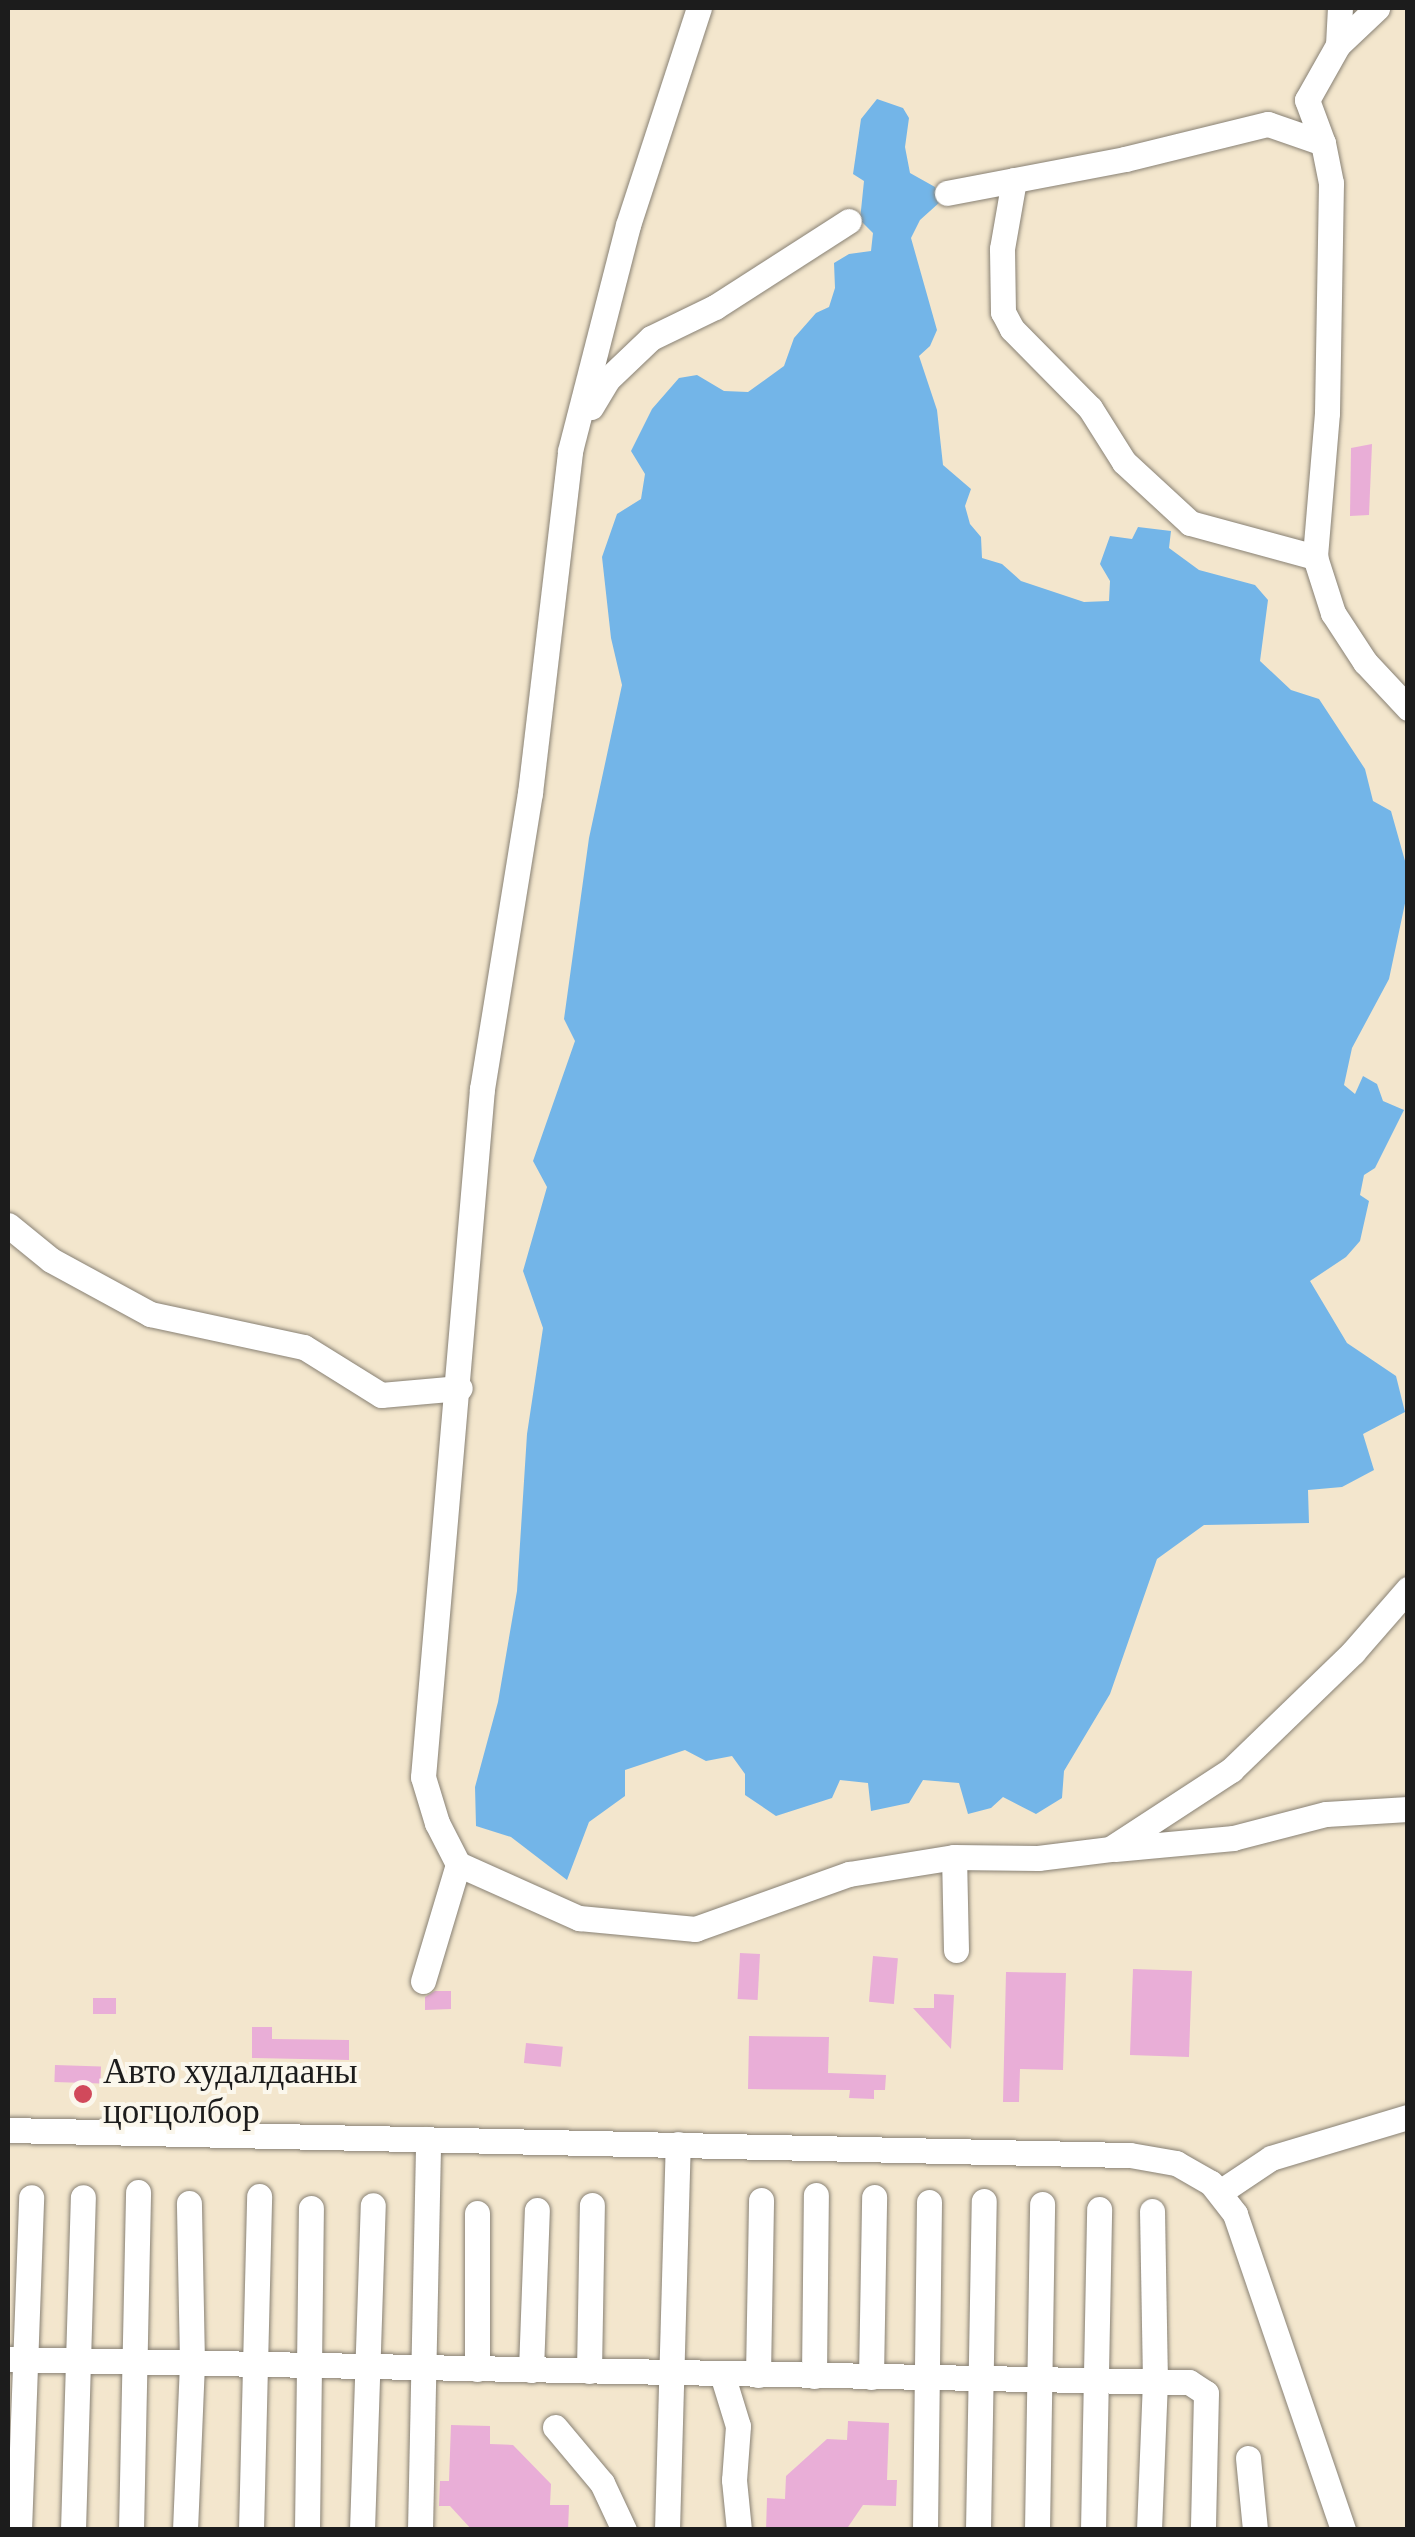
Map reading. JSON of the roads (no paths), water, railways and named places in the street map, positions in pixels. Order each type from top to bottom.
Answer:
[{"type":"street","points":[[699,8],[628,224],[570,451],[530,793],[482,1089],[460,1388],[424,1777],[437,1822],[458,1864],[579,1918],[695,1929],[849,1874],[954,1856],[1038,1858],[1233,1838],[1326,1814],[1408,1809]]},
{"type":"street","points":[[1338,45],[1340,8]]},
{"type":"street","points":[[947,194],[1268,124],[1308,100],[1338,45],[1377,8]]},
{"type":"street","points":[[1308,100],[1331,183],[1328,414],[1315,557],[1334,613],[1365,662],[1408,708]]},
{"type":"street","points":[[1268,124],[1323,143]]},
{"type":"street","points":[[1014,180],[1002,250],[1003,312],[1012,328],[1090,408],[1106,439],[1136,475],[1190,523],[1315,557]]},
{"type":"street","points":[[576,433],[608,379],[652,338],[715,307],[848,220]]},
{"type":"street","points":[[8,1226],[51,1260],[150,1314],[304,1348],[381,1395],[460,1388]]},
{"type":"street","points":[[1110,1849],[1231,1770],[1352,1652],[1408,1589]]},
{"type":"street","points":[[954,1856],[956,1950]]},
{"type":"street","points":[[422,1981],[458,1864]]},
{"type":"street","points":[[1220,2192],[1271,2158],[1408,2117]]},
{"type":"street","points":[[8,2130],[1148,2156],[1190,2168],[1220,2192],[1248,2247],[1344,2530]]},
{"type":"street","points":[[420,2530],[428,2139]]},
{"type":"street","points":[[667,2530],[678,2144]]},
{"type":"street","points":[[131,2530],[138,2192]]},
{"type":"street","points":[[814,2376],[816,2195]]},
{"type":"street","points":[[18,2530],[15,2359],[30,2196]]},
{"type":"street","points":[[250,2530],[259,2196]]},
{"type":"street","points":[[73,2530],[83,2197]]},
{"type":"street","points":[[871,2377],[874,2197]]},
{"type":"street","points":[[758,2375],[761,2200]]},
{"type":"street","points":[[978,2530],[984,2201]]},
{"type":"street","points":[[925,2530],[930,2202]]},
{"type":"street","points":[[185,2530],[192,2362],[189,2203]]},
{"type":"street","points":[[1037,2530],[1042,2204]]},
{"type":"street","points":[[362,2530],[373,2205]]},
{"type":"street","points":[[589,2371],[592,2205]]},
{"type":"street","points":[[307,2530],[311,2208]]},
{"type":"street","points":[[1093,2530],[1100,2209]]},
{"type":"street","points":[[531,2370],[537,2210]]},
{"type":"street","points":[[1150,2530],[1155,2382],[1152,2211]]},
{"type":"street","points":[[477,2214],[478,2369]]},
{"type":"street","points":[[15,2359],[1190,2382],[1206,2393],[1203,2530]]},
{"type":"street","points":[[722,2374],[738,2426],[734,2480],[739,2530]]},
{"type":"street","points":[[555,2427],[602,2483],[624,2530]]},
{"type":"street","points":[[1248,2458],[1254,2487],[1255,2530]]},
{"type":"water","points":[[877,99],[903,108],[909,118],[905,147],[910,173],[935,187],[940,202],[920,220],[911,238],[937,330],[930,346],[919,356],[937,410],[943,465],[971,489],[965,506],[970,524],[981,537],[982,558],[1002,564],[1021,581],[1084,602],[1109,601],[1110,581],[1100,564],[1110,536],[1132,539],[1138,527],[1171,531],[1169,548],[1199,570],[1255,585],[1268,600],[1260,661],[1291,690],[1319,699],[1365,769],[1373,801],[1391,811],[1407,868],[1407,894],[1389,979],[1352,1048],[1344,1085],[1355,1094],[1363,1076],[1377,1084],[1383,1101],[1404,1110],[1375,1168],[1364,1175],[1360,1195],[1369,1201],[1360,1241],[1346,1257],[1310,1281],[1347,1343],[1396,1376],[1405,1412],[1363,1434],[1374,1470],[1342,1487],[1308,1490],[1309,1523],[1204,1525],[1157,1559],[1110,1694],[1064,1771],[1062,1798],[1036,1814],[1003,1797],[991,1808],[968,1814],[959,1783],[923,1780],[909,1803],[871,1811],[868,1783],[840,1780],[832,1798],[776,1816],[745,1795],[745,1774],[732,1756],[706,1761],[685,1750],[625,1770],[625,1796],[589,1822],[567,1880],[511,1837],[476,1826],[475,1787],[498,1702],[517,1591],[527,1434],[543,1328],[523,1271],[547,1187],[533,1161],[575,1041],[564,1019],[589,838],[622,685],[611,638],[602,557],[617,514],[641,499],[645,474],[631,451],[652,409],[679,378],[697,375],[724,391],[748,392],[784,366],[794,338],[816,313],[829,307],[835,288],[834,263],[849,254],[871,251],[873,233],[860,220],[864,181],[853,174],[861,119]]},
{"type":"place","name":"Авто худалдааны цогцолбор","points":[[83,2094]]}]
